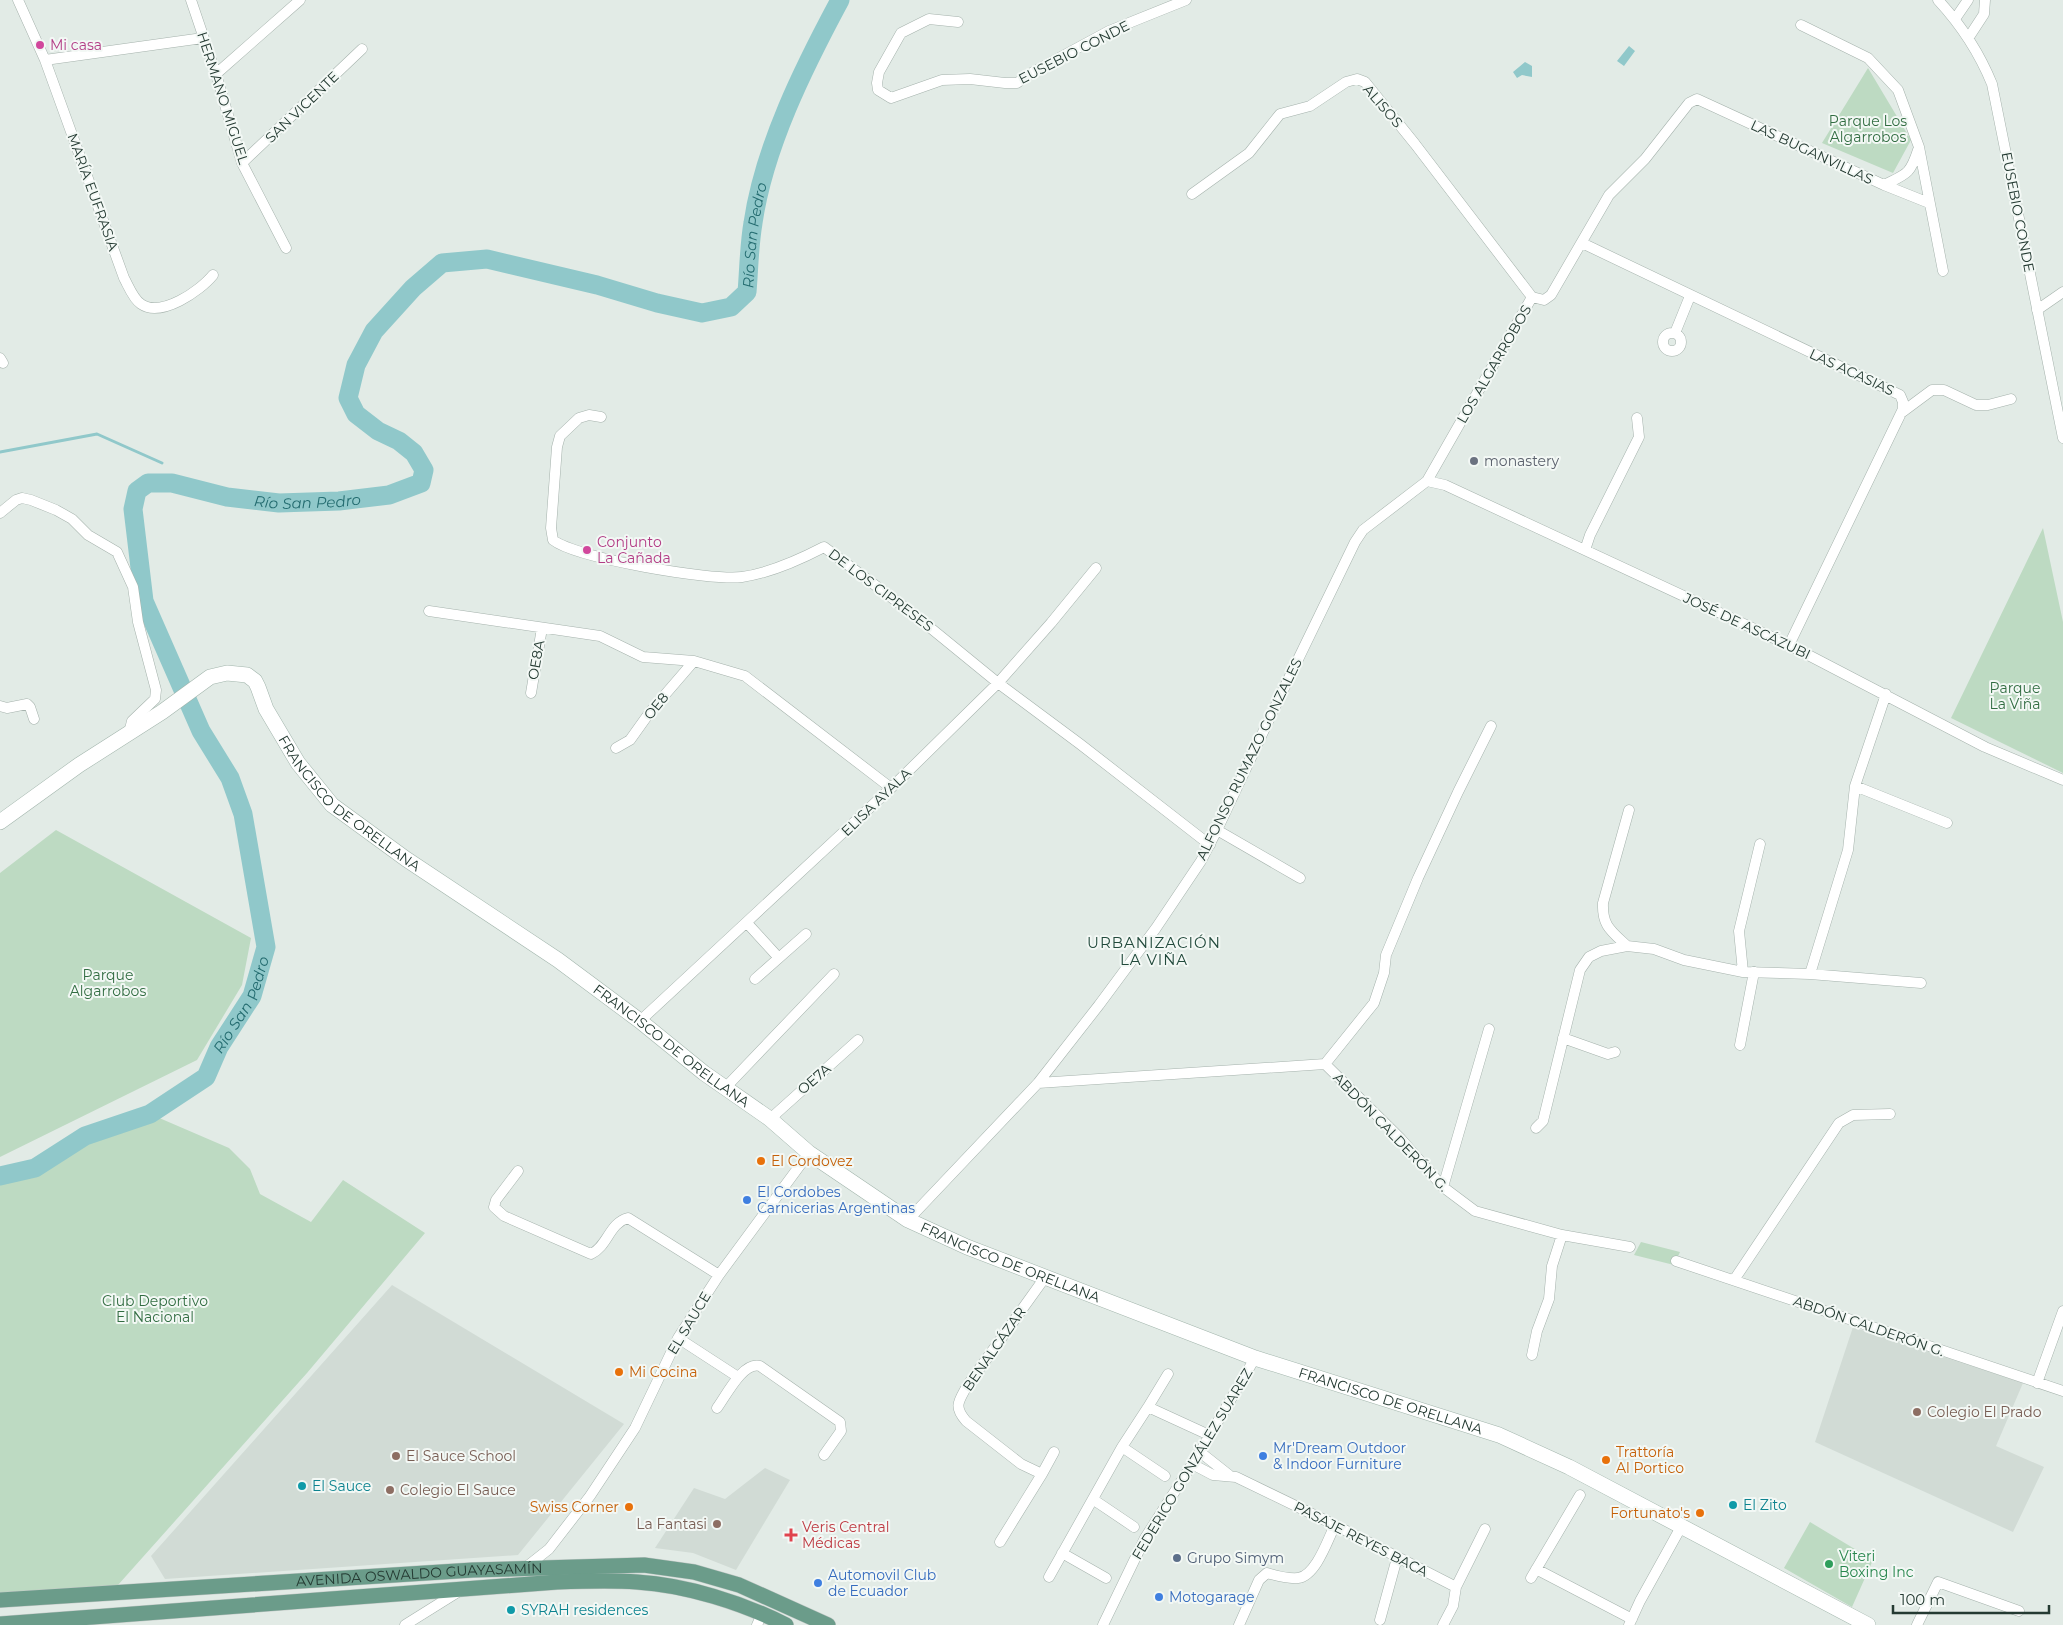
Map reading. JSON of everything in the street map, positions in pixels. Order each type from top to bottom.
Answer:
[{"type":"main road","name":"AVENIDA OSWALDO GUAYASAMÍN","points":[[0,1600],[473,1570],[644,1565],[694,1572],[739,1585],[828,1625]]},
{"type":"main road","name":"AVENIDA OSWALDO GUAYASAMÍN","points":[[0,1624],[557,1582],[638,1582],[696,1592],[746,1606],[759,1619],[786,1625]]},
{"type":"street","name":"MARÍA EUFRASIA","points":[[18,0],[45,60],[124,278],[139,303],[148,308],[170,305],[206,284],[213,275]]},
{"type":"street","name":"HERMANO MIGUEL","points":[[191,0],[216,74],[242,163],[286,248]]},
{"type":"street","points":[[216,74],[300,0]]},
{"type":"street","name":"EUSEBIO CONDE","points":[[958,22],[929,19],[901,33],[879,72],[878,90],[891,98],[942,80],[970,79],[1005,83],[1017,82],[1109,31],[1186,0]]},
{"type":"street","name":"EUSEBIO CONDE","points":[[1938,0],[1956,19],[1969,37],[1982,59],[1992,84],[2063,438]]},
{"type":"street","points":[[1956,19],[1968,0]]},
{"type":"street","points":[[1969,37],[1984,14],[1986,8],[1985,0]]},
{"type":"street","points":[[1801,25],[1868,58],[1898,90],[1919,147],[1943,271]]},
{"type":"street","points":[[45,60],[203,38]]},
{"type":"street","name":"SAN VICENTE","points":[[242,163],[362,49]]},
{"type":"street","name":"ALISOS","points":[[1192,194],[1249,153],[1280,114],[1310,106],[1346,82],[1357,80],[1365,82],[1532,297]]},
{"type":"street","name":"LAS BUGANVILLAS","points":[[1697,99],[1884,185],[1929,203]]},
{"type":"street","name":"LOS ALGARROBOS","points":[[1428,481],[1532,297],[1544,300],[1551,295],[1609,195],[1645,159],[1689,103],[1697,99]]},
{"type":"street","points":[[1884,185],[1906,174],[1913,167],[1919,147]]},
{"type":"street","name":"LAS ACASIAS","points":[[1582,243],[1900,395],[1903,402],[1901,413],[1789,645]]},
{"type":"street","points":[[2037,310],[2063,292]]},
{"type":"street","points":[[1675,333],[1690,296]]},
{"type":"street","points":[[1901,413],[1932,390],[1944,390],[1976,405],[1988,405],[2011,399]]},
{"type":"street","name":"DE LOS CIPRESES","points":[[601,417],[589,415],[579,418],[560,436],[557,447],[551,528],[553,540],[558,544],[565,548],[609,559],[725,578],[758,574],[824,547],[911,612],[998,683],[1210,845]]},
{"type":"street","points":[[1585,550],[1590,535],[1639,437],[1637,418]]},
{"type":"street","name":"JOSÉ DE ASCÁZUBI","points":[[1428,481],[1445,485],[1789,645],[1985,747],[2063,780]]},
{"type":"street","name":"ALFONSO RUMAZO GONZALES","points":[[908,1220],[1038,1083],[1156,928],[1210,845],[1355,542],[1363,530],[1428,481]]},
{"type":"street","points":[[0,513],[16,500],[22,498],[30,500],[56,510],[72,519],[88,535],[118,552],[133,587],[138,622],[156,690],[155,699],[132,721],[129,733],[71,771],[0,822]]},
{"type":"street","name":"ELISA AYALA","points":[[640,1021],[891,788],[998,683],[1096,568]]},
{"type":"street","points":[[429,611],[600,636],[642,657],[694,661],[745,676],[891,788]]},
{"type":"street","name":"OE8A","points":[[531,692],[542,628]]},
{"type":"street","name":"OE8","points":[[616,748],[630,740],[650,712],[694,661]]},
{"type":"street","name":"FRANCISCO DE ORELLANA","points":[[129,733],[164,711],[210,677],[227,673],[238,673],[254,681],[266,709],[298,763],[332,805],[406,859],[558,960],[640,1021],[704,1073],[770,1119],[809,1154],[908,1220],[967,1247],[1255,1358],[1499,1434],[1569,1467],[1867,1625]]},
{"type":"street","points":[[1810,974],[1848,850],[1855,786],[1886,694]]},
{"type":"street","points":[[0,706],[7,708],[27,704],[34,719]]},
{"type":"street","points":[[1038,1083],[1325,1064],[1374,1003],[1384,973],[1386,955],[1410,896],[1491,726]]},
{"type":"street","points":[[1855,786],[1947,823]]},
{"type":"street","points":[[1627,946],[1602,918],[1603,903],[1629,810]]},
{"type":"street","points":[[1217,830],[1300,878]]},
{"type":"street","points":[[1740,1045],[1748,972],[1739,931],[1760,844]]},
{"type":"street","points":[[747,923],[778,957]]},
{"type":"street","points":[[755,979],[806,934]]},
{"type":"street","points":[[1536,1128],[1543,1122],[1580,970],[1589,957],[1601,951],[1627,946],[1654,949],[1684,960],[1748,972],[1810,974],[1921,983]]},
{"type":"street","points":[[726,1087],[834,974]]},
{"type":"street","points":[[1443,1188],[1489,1029]]},
{"type":"street","points":[[1563,1038],[1608,1054],[1615,1052]]},
{"type":"street","name":"OE7A","points":[[770,1119],[858,1040]]},
{"type":"street","name":"ABDÓN CALDERÓN G.","points":[[1325,1064],[1401,1139],[1443,1188],[1475,1211],[1562,1235],[1630,1247]]},
{"type":"street","points":[[1734,1280],[1839,1123],[1853,1115],[1890,1114]]},
{"type":"street","name":"EL SAUCE","points":[[525,1568],[549,1548],[590,1496],[634,1428],[678,1338],[718,1274],[809,1154]]},
{"type":"street","points":[[518,1170],[496,1200],[494,1207],[504,1216],[591,1254],[602,1246],[617,1223],[628,1218],[718,1274]]},
{"type":"street","points":[[1532,1355],[1537,1331],[1549,1299],[1552,1266],[1562,1235]]},
{"type":"street","name":"ABDÓN CALDERÓN G.","points":[[1676,1261],[2063,1392]]},
{"type":"street","name":"BENALCÁZAR","points":[[1042,1474],[1021,1464],[966,1421],[958,1412],[958,1402],[967,1386],[1046,1276]]},
{"type":"street","points":[[2037,1382],[2063,1311]]},
{"type":"street","points":[[678,1338],[738,1377]]},
{"type":"street","name":"FEDERICO GONZÁLEZ SUAREZ","points":[[1103,1625],[1145,1538],[1200,1452],[1255,1358]]},
{"type":"street","points":[[717,1408],[738,1377],[749,1366],[760,1366],[840,1422],[841,1430],[824,1455]]},
{"type":"street","points":[[1049,1577],[1094,1500],[1122,1447],[1168,1374]]},
{"type":"street","points":[[1148,1407],[1209,1435]]},
{"type":"street","points":[[1122,1447],[1165,1476]]},
{"type":"street","points":[[1000,1542],[1054,1452]]},
{"type":"street","name":"PASAJE REYES BACA","points":[[1200,1452],[1229,1475],[1335,1524],[1397,1558],[1456,1587]]},
{"type":"street","name":"PASAJE REYES BACA","points":[[1192,1464],[1213,1475],[1229,1475]]},
{"type":"street","points":[[1531,1578],[1580,1495]]},
{"type":"street","points":[[1094,1500],[1134,1528]]},
{"type":"street","points":[[1239,1625],[1259,1580],[1267,1573],[1288,1578],[1301,1578],[1318,1561],[1335,1524]]},
{"type":"street","points":[[1536,1569],[1630,1622],[1681,1527]]},
{"type":"street","points":[[1443,1625],[1453,1606],[1456,1587],[1485,1529]]},
{"type":"street","points":[[1062,1552],[1106,1578]]},
{"type":"street","points":[[1380,1620],[1397,1558]]},
{"type":"street","points":[[1918,1625],[1938,1582],[2019,1611]]},
{"type":"street","points":[[405,1625],[462,1590]]},
{"type":"shaded area","name":"Colegio El Sauce","points":[[392,1285],[624,1424],[518,1555],[165,1579],[151,1556]]},
{"type":"shaded area","name":"Colegio El Prado","points":[[1853,1327],[2023,1383],[1996,1446],[2044,1467],[2013,1532],[1815,1442]]},
{"type":"shaded area","name":"La Fantasi","points":[[765,1468],[790,1480],[736,1570],[693,1553],[655,1548],[694,1488],[725,1499]]},
{"type":"green space","name":"Parque Los Algarrobos","points":[[1868,68],[1911,140],[1893,173],[1822,143]]},
{"type":"green space","name":"Parque La Viña","points":[[2043,528],[2063,622],[2063,773],[1951,718]]},
{"type":"green space","name":"Parque Algarrobos","points":[[56,830],[251,938],[242,985],[197,1060],[0,1157],[0,873]]},
{"type":"green space","name":"Club Deportivo El Nacional","points":[[150,1114],[229,1148],[250,1169],[260,1194],[311,1222],[343,1180],[425,1233],[307,1373],[118,1585],[0,1593],[0,1176],[35,1168],[85,1136]]},
{"type":"green space","points":[[1641,1242],[1680,1252],[1674,1265],[1634,1255]]},
{"type":"green space","name":"Viteri Boxing Inc","points":[[1810,1522],[1873,1560],[1852,1607],[1784,1568]]},
{"type":"water","points":[[1629,46],[1635,51],[1624,66],[1617,61]]},
{"type":"water","points":[[1525,62],[1532,66],[1532,77],[1522,75],[1517,78],[1513,72]]},
{"type":"waterway","name":"Río San Pedro","points":[[0,1176],[35,1168],[85,1136],[150,1114],[206,1077],[219,1047],[252,996],[266,947],[243,814],[230,778],[201,731],[144,601],[133,509],[137,491],[148,483],[172,483],[227,497],[279,503],[339,501],[389,495],[421,483],[424,470],[414,453],[399,441],[378,431],[356,414],[348,398],[356,365],[374,331],[413,288],[442,263],[487,259],[597,285],[657,303],[702,313],[731,307],[747,292],[750,249],[758,194],[776,137],[813,52],[840,0]]},
{"type":"waterway","points":[[0,452],[97,434],[162,463]]},
{"type":"place","name":"Mi casa","points":[[40,45]]},
{"type":"place","name":"monastery","points":[[1474,461]]},
{"type":"place","name":"Conjunto La Cañada","points":[[587,550]]},
{"type":"place","name":"El Cordovez","points":[[761,1161]]},
{"type":"place","name":"El Cordobes Carnicerias Argentinas","points":[[747,1200]]},
{"type":"place","name":"Mi Cocina","points":[[619,1372]]},
{"type":"place","name":"Colegio El Prado","points":[[1917,1412]]},
{"type":"place","name":"El Sauce School","points":[[396,1456]]},
{"type":"place","name":"Mr'Dream Outdoor & Indoor Furniture","points":[[1263,1456]]},
{"type":"place","name":"Trattoría Al Portico","points":[[1606,1460]]},
{"type":"place","name":"El Sauce","points":[[302,1486]]},
{"type":"place","name":"Colegio El Sauce","points":[[390,1490]]},
{"type":"place","name":"El Zito","points":[[1733,1505]]},
{"type":"place","name":"Swiss Corner","points":[[629,1507]]},
{"type":"place","name":"Fortunato's","points":[[1700,1513]]},
{"type":"place","name":"La Fantasi","points":[[717,1524]]},
{"type":"place","name":"Veris Central Médicas","points":[[791,1535]]},
{"type":"place","name":"Grupo Simym","points":[[1177,1558]]},
{"type":"place","name":"Viteri Boxing Inc","points":[[1829,1564]]},
{"type":"place","name":"Automovil Club de Ecuador","points":[[818,1583]]},
{"type":"place","name":"Motogarage","points":[[1159,1597]]},
{"type":"place","name":"SYRAH residences","points":[[511,1610]]},
{"type":"district","name":"URBANIZACIÓN LA VIÑA","points":[[1154,950]]}]
